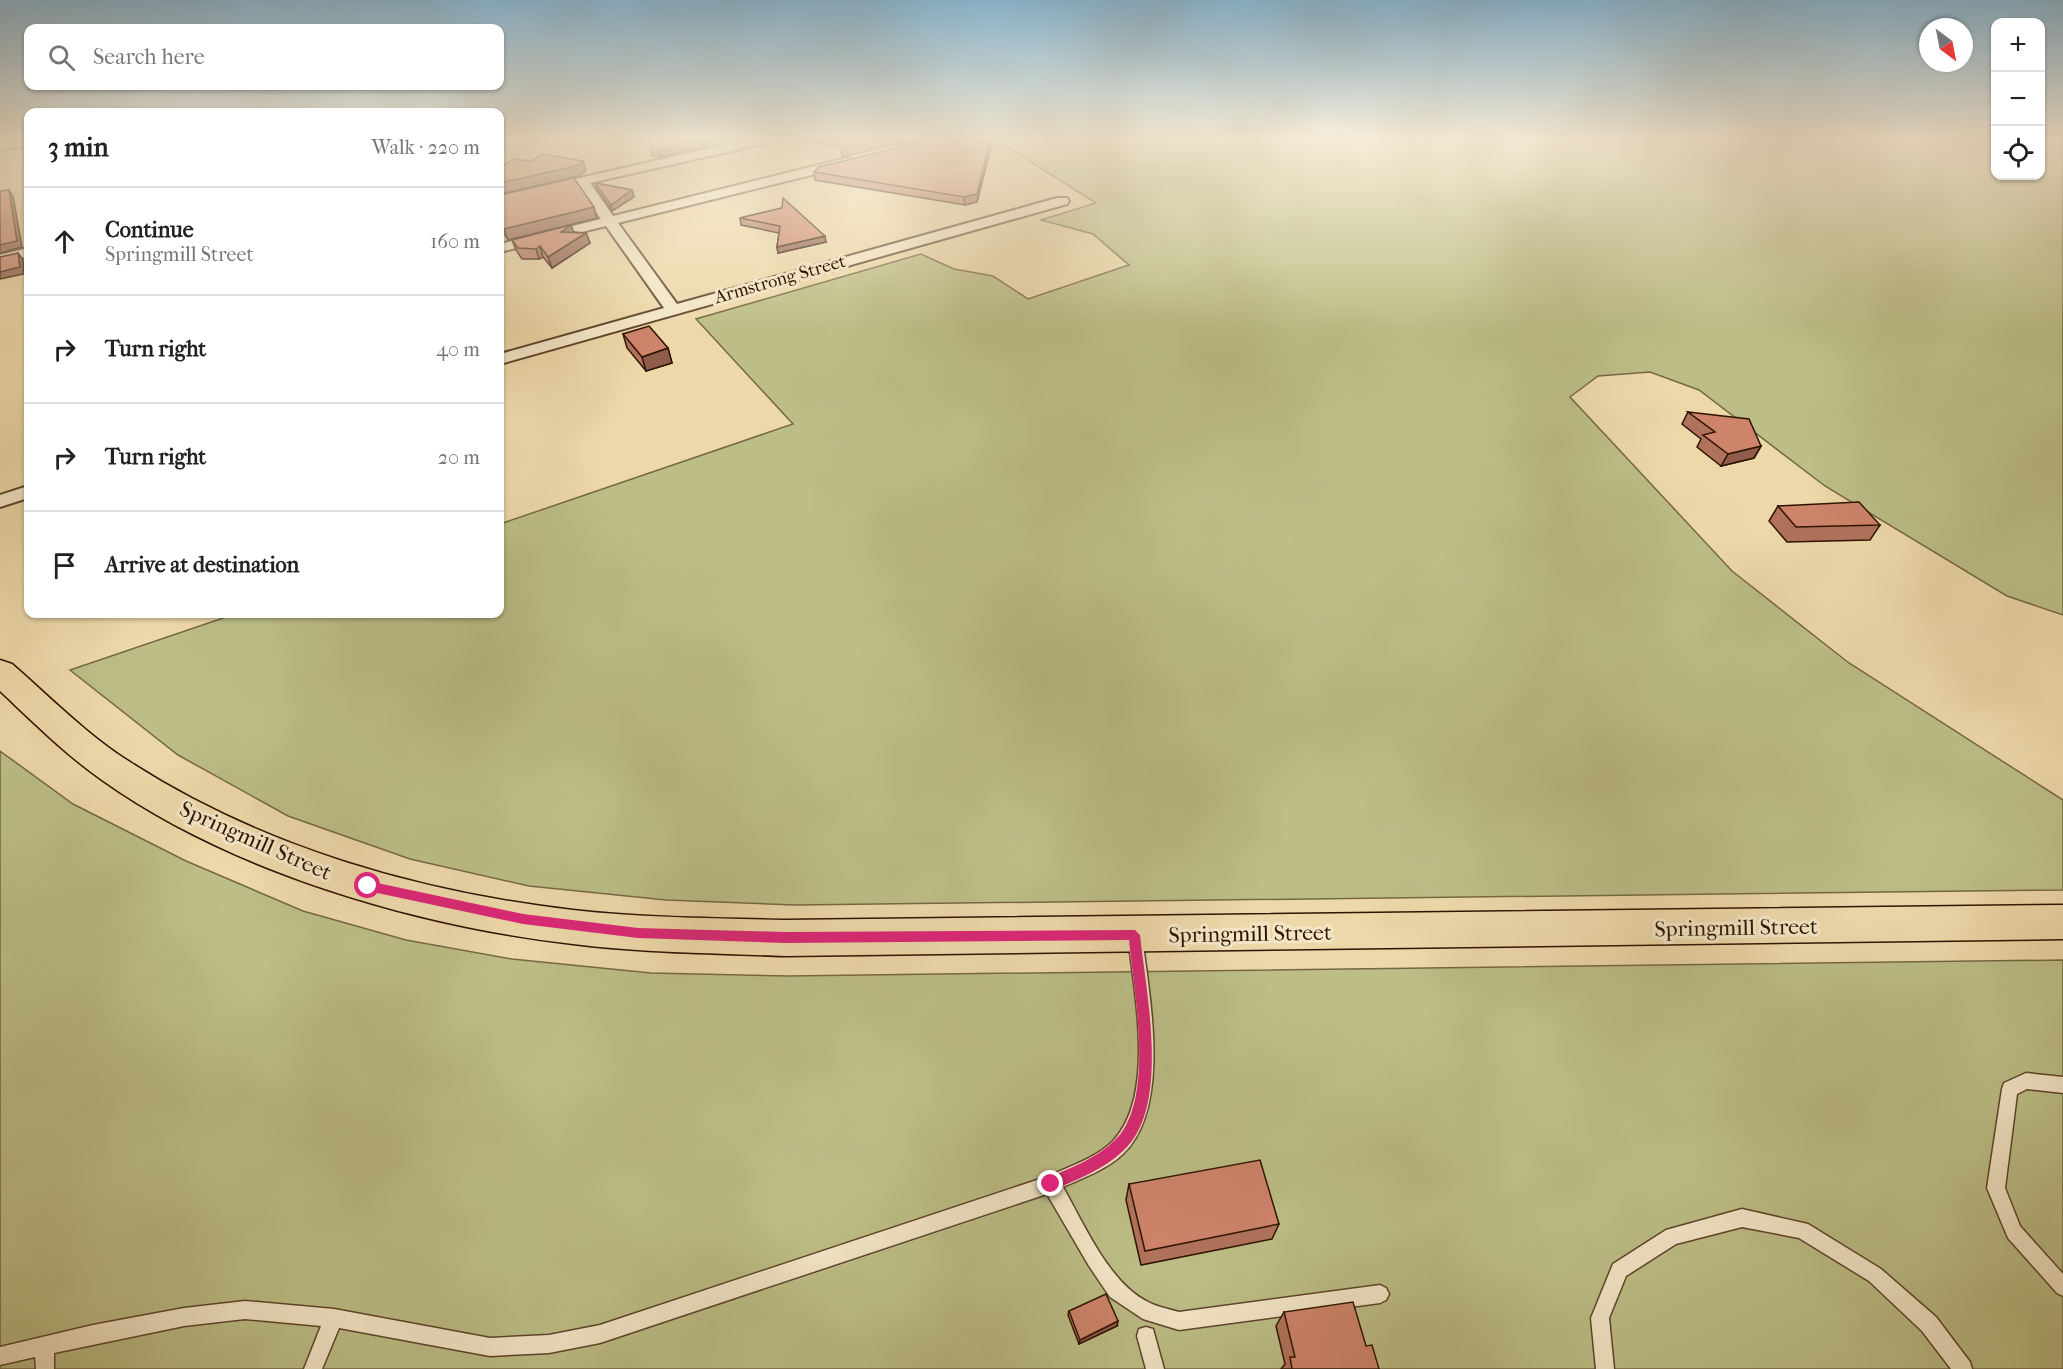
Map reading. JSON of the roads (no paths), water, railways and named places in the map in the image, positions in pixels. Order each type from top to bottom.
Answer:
[{"type":"main road","name":"Springmill Street","points":[[0,672],[89,751],[116,771],[224,831],[300,864],[368,886],[523,919],[638,933],[785,938],[2063,922]]},
{"type":"street","points":[[595,201],[673,309]]},
{"type":"street","points":[[504,247],[690,201]]},
{"type":"street","name":"Armstrong Street","points":[[504,358],[1062,201]]},
{"type":"street","points":[[0,259],[24,253]]},
{"type":"street","points":[[0,501],[24,493]]},
{"type":"lane","points":[[0,1356],[184,1317],[245,1310],[334,1318],[490,1347],[549,1344],[600,1334],[1051,1184],[1099,1161],[1120,1145],[1135,1125],[1142,1104],[1145,1048],[1135,935]]},
{"type":"lane","points":[[2063,1085],[2026,1082],[2010,1089],[1996,1188],[2014,1232],[2063,1287]]},
{"type":"lane","points":[[1051,1184],[1095,1260],[1116,1291],[1143,1310],[1179,1321],[1380,1294]]},
{"type":"lane","points":[[1605,1369],[1600,1318],[1619,1270],[1672,1236],[1742,1218],[1802,1230],[1875,1275],[1929,1324],[1963,1369]]},
{"type":"lane","points":[[313,1369],[334,1318]]},
{"type":"lane","points":[[1146,1336],[1155,1369]]},
{"type":"lane","points":[[44,1346],[45,1369]]}]
